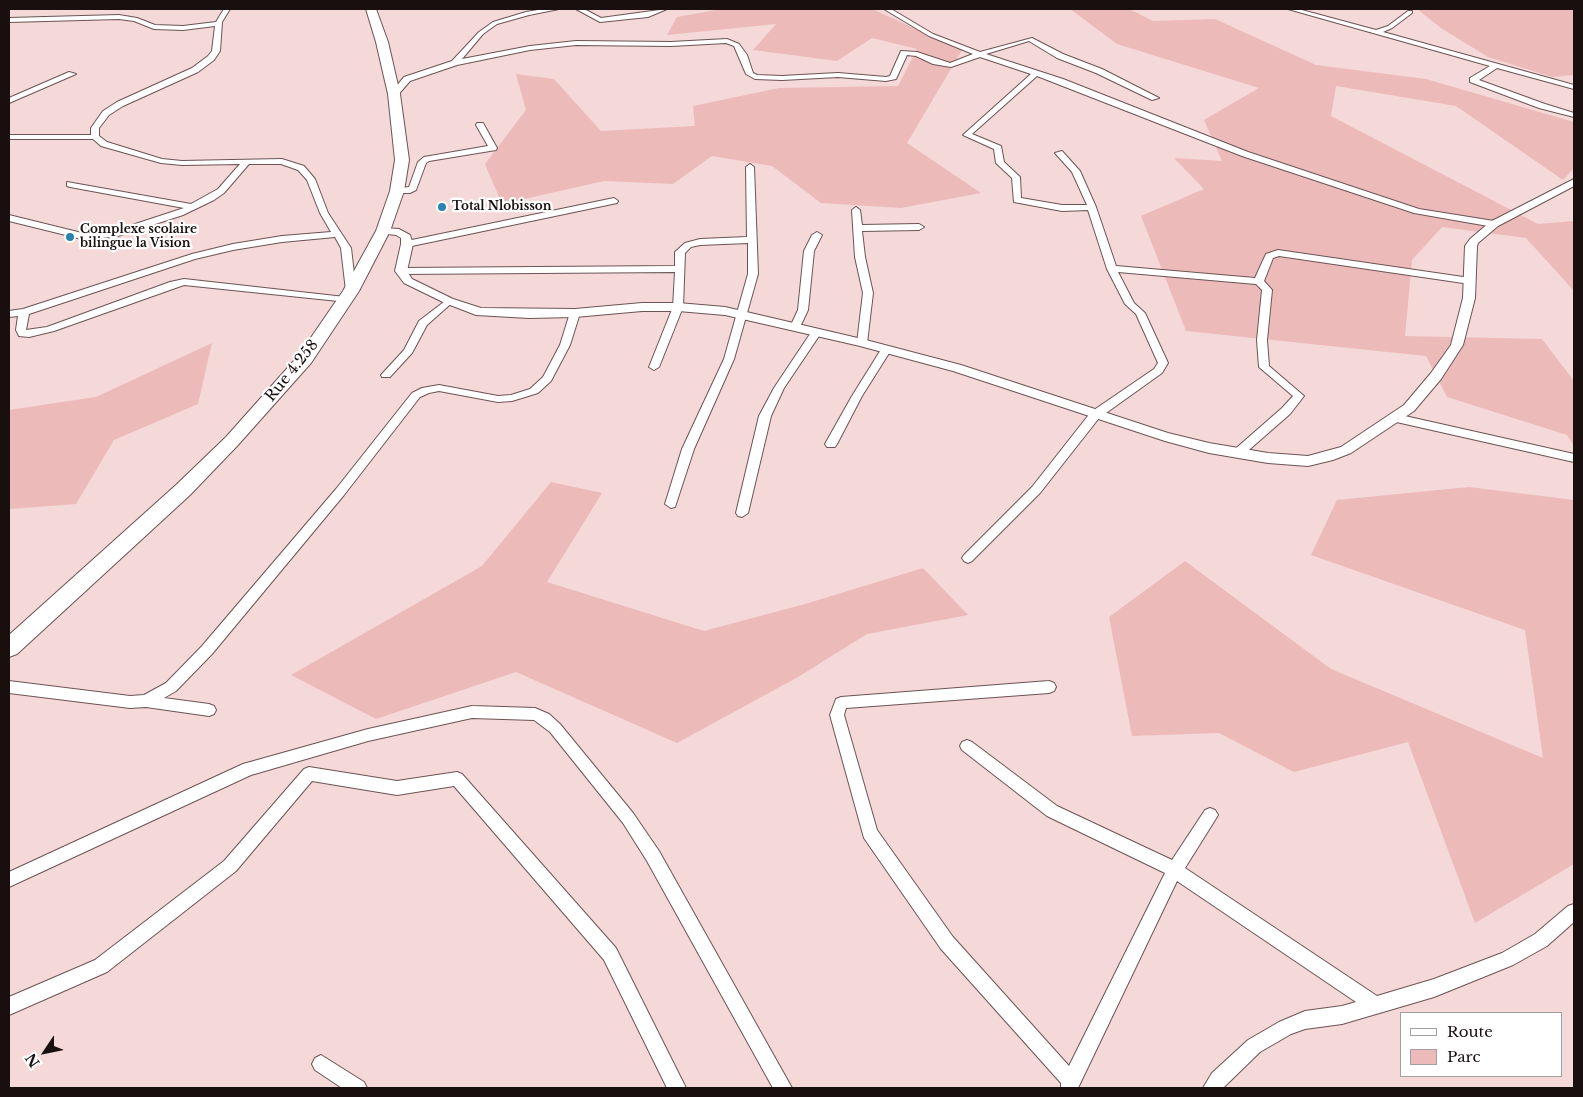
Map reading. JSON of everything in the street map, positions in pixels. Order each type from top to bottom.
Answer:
[{"type":"highway","name":"Rue 4.258","points":[[9,648],[182,490],[232,441],[305,358],[348,296],[383,230],[397,191],[402,160],[394,94],[382,42],[371,9]]},
{"type":"street","points":[[96,137],[95,128],[106,113],[120,104],[195,70],[211,58],[216,50],[219,24],[228,9]]},
{"type":"street","points":[[455,62],[481,33],[495,23],[528,13],[556,9]]},
{"type":"street","points":[[579,9],[600,20],[645,16],[664,9]]},
{"type":"street","points":[[887,9],[916,28],[980,54],[1036,73],[1245,154],[1396,205],[1433,214],[1494,224]]},
{"type":"street","points":[[1291,9],[1574,87]]},
{"type":"street","points":[[1378,32],[1390,27],[1410,12]]},
{"type":"street","points":[[9,20],[119,17],[135,19],[154,27],[182,28],[219,24]]},
{"type":"street","points":[[394,94],[407,79],[455,62],[530,48],[576,43],[671,44],[720,40],[737,46],[743,54],[750,74],[755,77],[782,78],[838,75],[886,79],[893,77],[904,53],[917,54],[945,65],[956,64],[980,54],[1030,39],[1060,56],[1099,70],[1155,98]]},
{"type":"street","points":[[1497,65],[1473,80],[1542,106],[1574,115]]},
{"type":"street","points":[[1036,73],[967,135],[998,148],[1000,163],[1016,177],[1017,200],[1062,208],[1092,207]]},
{"type":"street","points":[[9,102],[72,74]]},
{"type":"street","points":[[402,160],[427,159],[493,148],[480,126]]},
{"type":"street","points":[[9,137],[96,137],[104,144],[161,161],[182,163],[282,162],[302,168],[311,179],[324,213],[346,248],[348,296],[184,282],[50,329],[29,334],[23,334],[21,330],[24,312]]},
{"type":"street","points":[[968,558],[1036,490],[1095,415],[1158,371],[1163,363],[1140,312],[1130,304],[1112,269],[1092,207],[1076,171],[1059,153]]},
{"type":"street","points":[[397,191],[414,188],[422,162],[427,159]]},
{"type":"street","points":[[9,218],[75,235],[94,237],[118,233],[193,207],[220,191],[247,161]]},
{"type":"street","points":[[671,504],[688,449],[729,359],[754,274],[750,167]]},
{"type":"street","points":[[383,230],[394,230],[404,234],[408,241],[401,272],[403,277],[414,285],[449,301],[480,312],[575,313],[642,306],[678,307],[743,314],[966,371],[1165,437],[1238,453],[1308,461],[1328,457],[1346,450],[1396,418],[1423,392],[1457,345],[1469,298],[1471,246],[1478,236],[1494,224],[1574,182]]},
{"type":"street","points":[[70,184],[193,207]]},
{"type":"street","points":[[407,244],[614,201]]},
{"type":"street","points":[[856,210],[860,257],[868,293],[862,343]]},
{"type":"street","points":[[858,228],[919,227]]},
{"type":"street","points":[[9,314],[24,312],[192,257],[233,247],[282,239],[338,234]]},
{"type":"street","points":[[795,327],[804,310],[809,251],[817,235]]},
{"type":"street","points":[[654,368],[678,307],[680,252],[688,245],[700,242],[752,240]]},
{"type":"street","points":[[1258,281],[1269,256],[1278,253],[1470,281]]},
{"type":"street","points":[[401,272],[680,269]]},
{"type":"street","points":[[1112,269],[1258,281],[1266,290],[1262,340],[1264,367],[1299,396],[1286,411],[1238,453]]},
{"type":"street","points":[[386,375],[408,351],[423,323],[449,301]]},
{"type":"street","points":[[146,700],[170,687],[207,650],[340,492],[416,395],[426,390],[439,388],[498,399],[512,398],[534,391],[547,379],[565,345],[575,313]]},
{"type":"street","points":[[742,513],[765,416],[779,388],[816,333]]},
{"type":"street","points":[[831,444],[857,396],[886,350]]},
{"type":"street","points":[[1396,418],[1574,458]]},
{"type":"street","points":[[9,687],[130,702],[146,700],[209,710]]},
{"type":"street","points":[[1049,687],[841,703],[837,715],[870,833],[947,944],[1069,1084],[1175,870],[1210,815]]},
{"type":"street","points":[[9,880],[248,769],[368,735],[472,712],[535,714],[544,718],[555,728],[628,818],[653,856],[740,1016],[783,1088]]},
{"type":"street","points":[[967,746],[1052,811],[1175,870],[1375,1006]]},
{"type":"street","points":[[9,1006],[101,966],[230,866],[308,774],[397,788],[458,780],[610,954],[677,1088]]},
{"type":"street","points":[[1212,1088],[1218,1079],[1254,1046],[1286,1028],[1305,1020],[1342,1015],[1434,988],[1507,959],[1541,940],[1574,912]]},
{"type":"street","points":[[321,1064],[358,1088]]},
{"type":"green space","points":[[721,9],[872,9],[962,50],[907,143],[981,193],[901,208],[821,203],[772,166],[712,156],[673,184],[604,181],[502,204],[485,164],[526,110],[516,74],[554,79],[601,131],[695,126],[693,106],[779,88],[898,86],[917,49],[872,38],[837,61],[753,50],[776,24],[667,35],[677,17]]},
{"type":"green space","points":[[1070,9],[1129,9],[1153,21],[1215,19],[1316,65],[1426,79],[1574,122],[1574,168],[1563,180],[1456,106],[1336,86],[1331,116],[1538,224],[1574,221],[1574,291],[1526,238],[1442,227],[1412,260],[1405,336],[1542,339],[1574,381],[1574,446],[1567,435],[1447,397],[1426,356],[1186,331],[1141,216],[1204,189],[1174,158],[1222,161],[1204,120],[1259,88],[1117,44]]},
{"type":"green space","points":[[1417,9],[1574,9],[1574,75],[1552,77],[1488,57],[1441,28]]},
{"type":"green space","points":[[212,343],[198,404],[114,440],[76,504],[9,509],[9,410],[96,397]]},
{"type":"green space","points":[[551,482],[602,493],[547,582],[704,631],[805,604],[923,568],[968,615],[867,634],[798,677],[677,743],[516,672],[376,719],[291,675],[482,566]]},
{"type":"green space","points":[[1469,487],[1574,500],[1574,864],[1475,923],[1408,742],[1294,772],[1219,733],[1132,736],[1109,617],[1185,561],[1331,669],[1543,758],[1525,630],[1311,555],[1337,500]]},
{"type":"place","name":"Total Nlobisson","points":[[442,207]]},
{"type":"place","name":"Complexe scolaire bilingue la Vision","points":[[70,237]]}]
